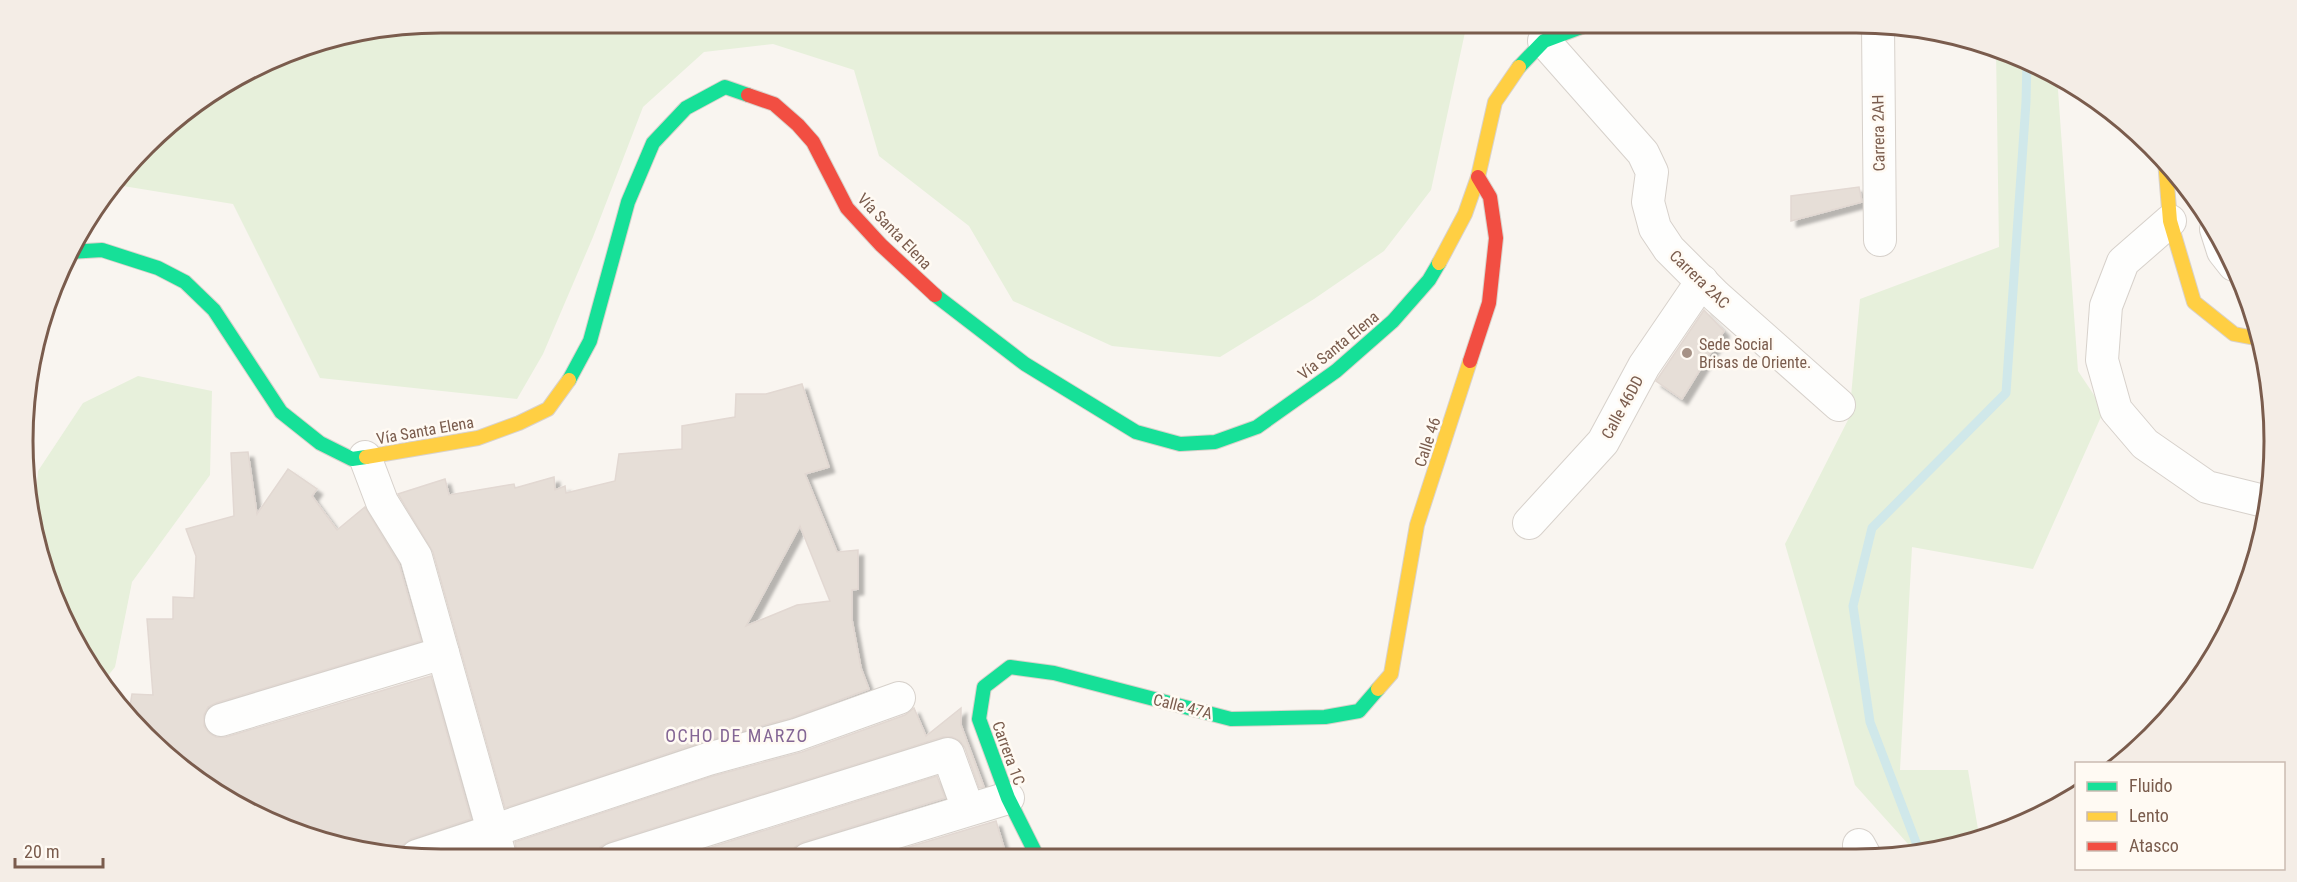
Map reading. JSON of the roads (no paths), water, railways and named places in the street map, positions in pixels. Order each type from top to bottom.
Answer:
[{"type":"main road","name":"Vía Santa Elena","points":[[81,250],[102,250],[158,268],[185,282],[214,310],[281,412],[320,443],[352,459],[417,450],[478,438],[519,423],[548,409],[573,375],[590,341],[628,202],[653,143],[686,108],[724,87],[774,104],[798,125],[813,142],[847,208],[927,289],[986,336],[1025,364],[1136,432],[1180,444],[1215,442],[1257,427],[1336,371],[1393,321],[1429,280],[1465,214],[1478,177],[1495,102],[1518,68],[1544,41],[1565,33]]},
{"type":"main road","points":[[2166,176],[2170,221],[2194,302],[2234,334],[2251,337]]},
{"type":"main road","name":"Calle 46","points":[[1359,711],[1391,674],[1417,525],[1489,303],[1496,238],[1490,197],[1478,177]]},
{"type":"main road","name":"Calle 47A","points":[[1010,667],[1054,672],[1231,719],[1325,717],[1359,711]]},
{"type":"main road","name":"Carrera 1C","points":[[1010,667],[984,687],[979,719],[1008,798],[1034,849]]},
{"type":"street","name":"Carrera 2AH","points":[[1878,34],[1880,240]]},
{"type":"street","name":"Carrera 2AC","points":[[1544,41],[1643,153],[1652,172],[1648,202],[1655,228],[1669,249],[1762,338],[1839,405]]},
{"type":"street","points":[[2170,221],[2123,261],[2106,306],[2102,360],[2116,410],[2145,444],[2207,487],[2260,500]]},
{"type":"street","name":"Calle 46DD","points":[[1529,523],[1603,442],[1644,366],[1702,281]]},
{"type":"street","points":[[365,457],[382,502],[416,557],[497,845]]},
{"type":"street","points":[[221,720],[443,653]]},
{"type":"street","points":[[468,849],[497,845],[708,759],[796,735],[899,698]]},
{"type":"street","points":[[646,849],[948,754],[968,810]]},
{"type":"street","points":[[841,849],[1008,798]]},
{"type":"waterway","points":[[1917,845],[1870,722],[1853,606],[1872,528],[2006,393],[2027,71]]},
{"type":"place","name":"Sede Social Brisas de Oriente.","points":[[1687,353]]},
{"type":"district","name":"OCHO DE MARZO","points":[[737,736]]}]
